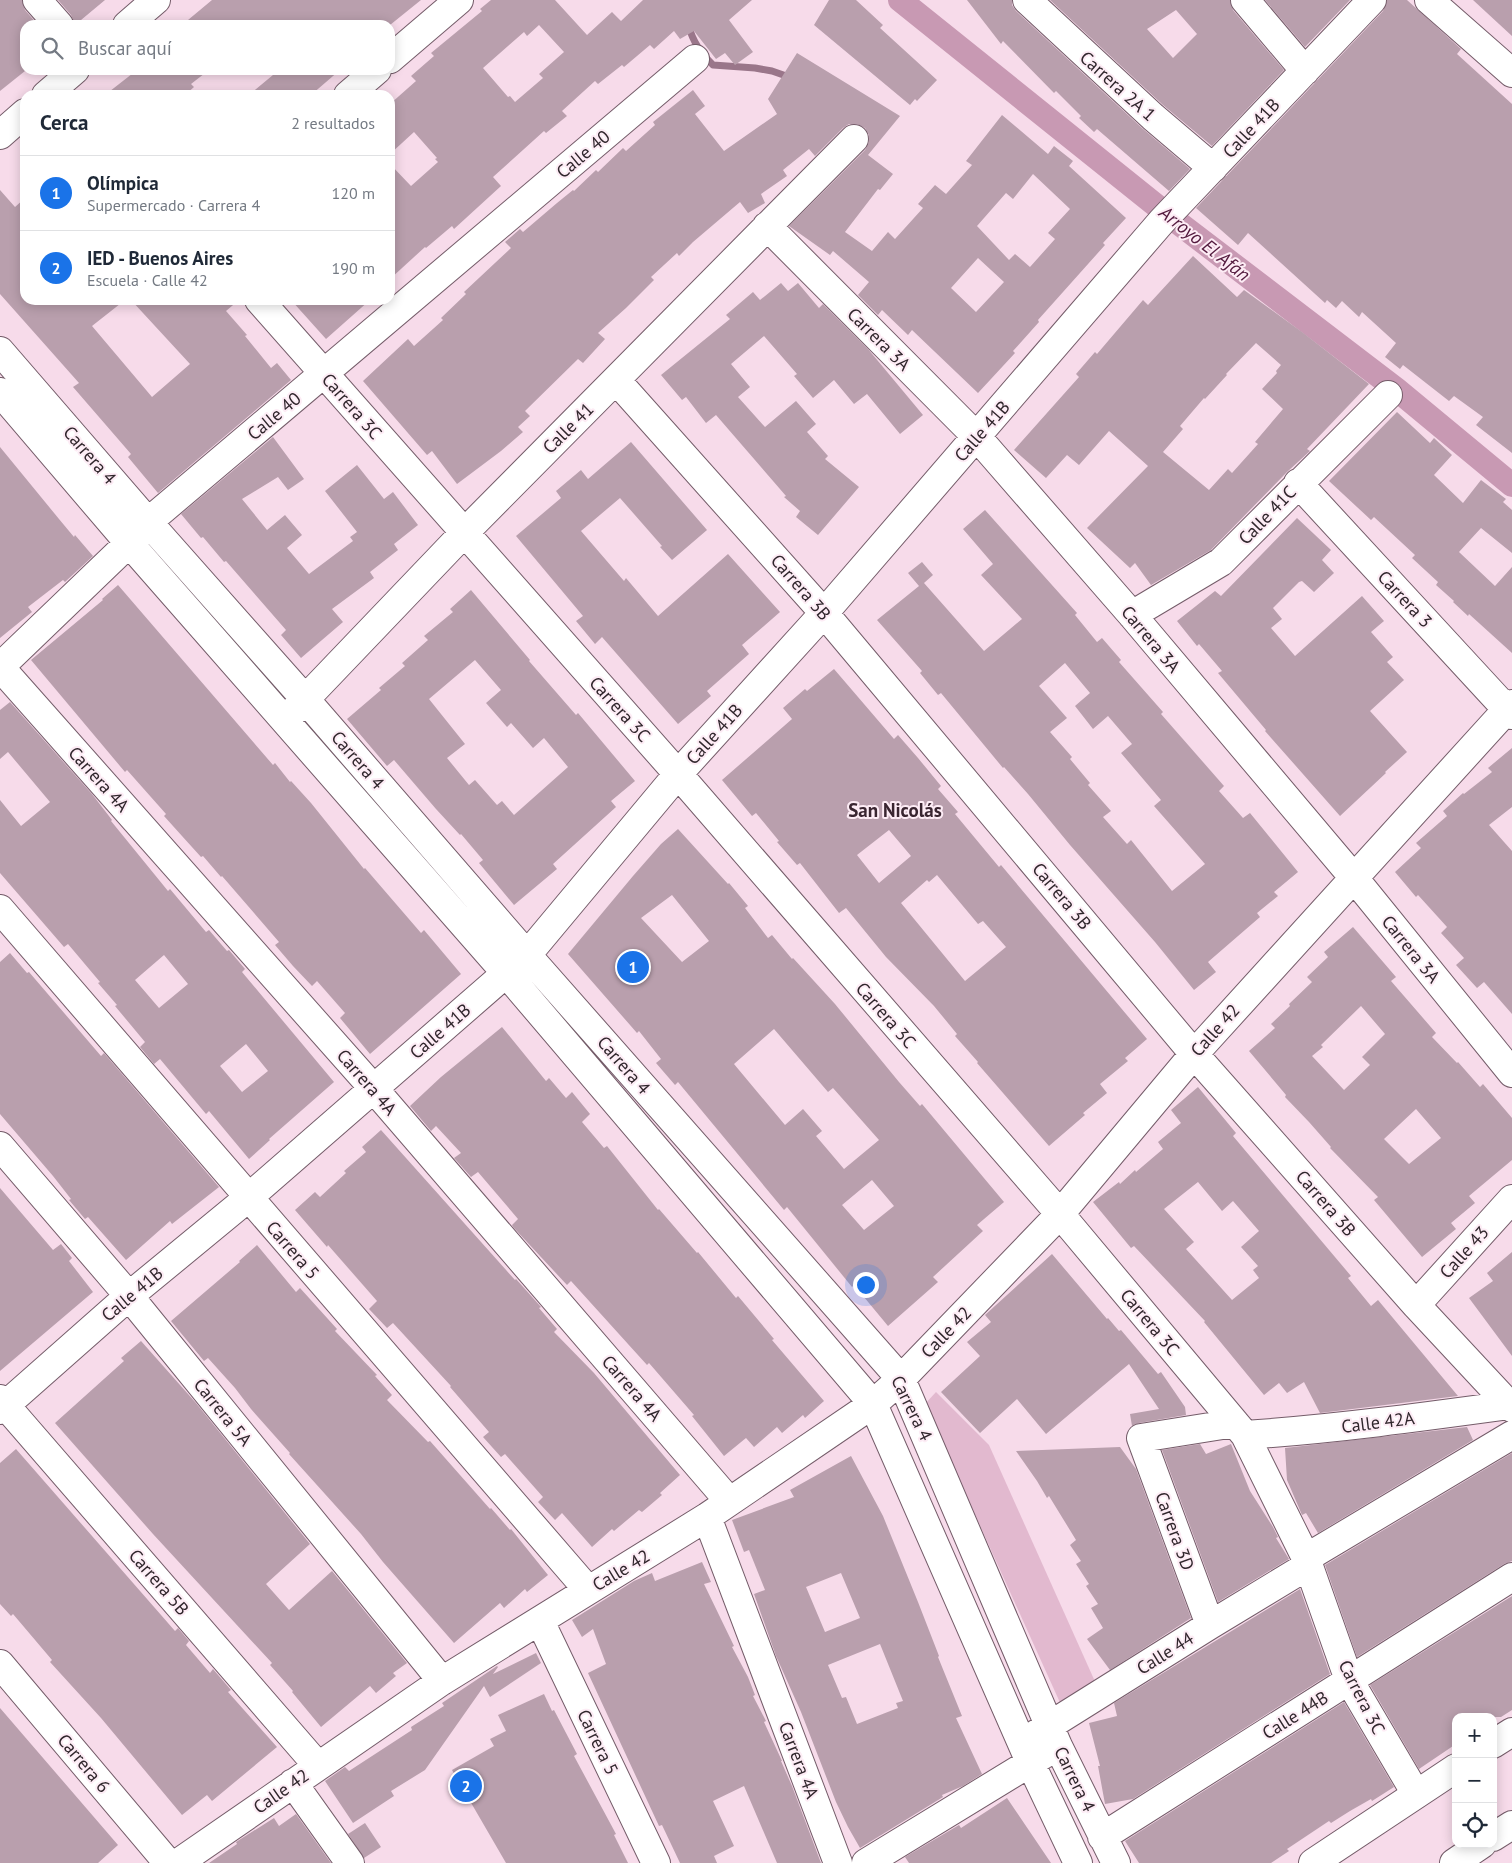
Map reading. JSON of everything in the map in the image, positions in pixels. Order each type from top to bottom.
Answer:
[{"type":"street","points":[[37,0],[55,20]]},
{"type":"street","points":[[133,20],[156,0]]},
{"type":"street","points":[[395,55],[459,0]]},
{"type":"street","name":"Carrera 2A 1","points":[[1027,0],[1125,92],[1212,168]]},
{"type":"street","points":[[1245,0],[1305,71]]},
{"type":"street","name":"Calle 41B","points":[[2,1405],[129,1296],[248,1198],[527,955],[678,774],[824,613],[1162,221],[1372,0]]},
{"type":"street","points":[[1429,0],[1512,73]]},
{"type":"street","name":"Calle 40","points":[[0,667],[129,543],[148,522],[696,59]]},
{"type":"street","points":[[354,90],[371,75]]},
{"type":"street","points":[[0,134],[20,117]]},
{"type":"street","name":"Calle 41","points":[[286,721],[305,698],[464,533],[854,139]]},
{"type":"street","name":"Carrera 3A","points":[[767,226],[977,436],[1132,615],[1354,878],[1512,1073]]},
{"type":"street","name":"Carrera 3C","points":[[262,305],[678,774],[1060,1214],[1240,1429],[1307,1562],[1349,1680],[1416,1794]]},
{"type":"street","name":"Carrera 4","points":[[0,350],[527,955],[901,1379],[1054,1736],[1116,1863]]},
{"type":"street","name":"Carrera 3B","points":[[616,380],[824,613],[1194,1054],[1416,1305],[1511,1407]]},
{"type":"street","name":"Carrera 4","points":[[0,392],[129,543],[506,973],[873,1404],[1025,1752],[1078,1863]]},
{"type":"street","name":"Calle 41C","points":[[1132,615],[1221,562],[1388,395]]},
{"type":"street","name":"Carrera 3","points":[[1298,483],[1510,709]]},
{"type":"street","name":"Carrera 4A","points":[[0,667],[374,1089],[729,1501]]},
{"type":"street","name":"Calle 42","points":[[178,1863],[442,1681],[707,1517],[873,1404],[901,1379],[1060,1214],[1194,1054],[1510,709]]},
{"type":"street","name":"Carrera 5","points":[[0,909],[588,1590]]},
{"type":"street","name":"Carrera 5A","points":[[0,1146],[129,1296],[442,1681]]},
{"type":"street","name":"Calle 43","points":[[1416,1305],[1512,1200]]},
{"type":"street","name":"Carrera 5B","points":[[2,1405],[318,1766]]},
{"type":"street","name":"Calle 42A","points":[[1140,1438],[1240,1429],[1312,1430],[1511,1407]]},
{"type":"street","name":"Calle 44","points":[[880,1859],[1025,1752],[1054,1736],[1210,1624],[1512,1435]]},
{"type":"street","name":"Carrera 3D","points":[[1140,1438],[1210,1624]]},
{"type":"street","name":"Carrera 4A","points":[[707,1517],[838,1863]]},
{"type":"street","name":"Calle 44B","points":[[1102,1837],[1512,1577]]},
{"type":"street","name":"Carrera 5","points":[[540,1621],[656,1863]]},
{"type":"street","name":"Carrera 6","points":[[0,1664],[168,1863]]},
{"type":"street","points":[[1497,1741],[1512,1732]]},
{"type":"street","points":[[1313,1863],[1452,1771]]},
{"type":"street","points":[[293,1783],[350,1863]]},
{"type":"street","points":[[1497,1834],[1512,1825]]},
{"type":"street","points":[[1454,1863],[1476,1848]]},
{"type":"shaded area","points":[[936,1392],[989,1445],[1097,1686],[1062,1707],[925,1404]]},
{"type":"building","points":[[0,0],[22,0],[25,10],[34,20],[20,20],[20,75],[0,91]]},
{"type":"building","points":[[58,0],[105,0],[81,20],[73,20]]},
{"type":"building","points":[[212,0],[421,0],[395,21],[188,20]]},
{"type":"building","points":[[491,0],[555,0],[587,35],[612,12],[621,21],[643,0],[752,0],[729,20],[753,52],[735,65],[725,53],[716,59],[694,31],[680,39],[674,31],[654,49],[650,45],[624,67],[622,65],[598,84],[595,81],[562,111],[567,116],[546,133],[544,131],[493,177],[501,186],[454,229],[452,226],[395,274],[395,169],[411,186],[438,162],[435,159],[437,158],[414,132],[395,149],[395,100],[416,81],[411,76],[434,56],[431,53],[482,11],[480,9]],"holes":[[[539,25],[564,52],[539,74],[543,78],[515,102],[510,96],[508,97],[483,68],[524,32],[527,36]]]},
{"type":"building","points":[[829,0],[856,0],[883,25],[880,28],[937,80],[917,101],[915,99],[910,105],[814,25]]},
{"type":"building","points":[[967,0],[1012,0],[1012,5],[1016,11],[1142,128],[1190,169],[1169,191],[1097,129],[1094,132],[1079,118],[1081,116],[1056,91],[1054,93],[1003,41],[1001,44]]},
{"type":"building","points":[[1050,0],[1230,0],[1233,10],[1284,70],[1212,146],[1163,105]],"holes":[[[1176,10],[1197,34],[1173,58],[1147,29]]]},
{"type":"building","points":[[1265,0],[1350,0],[1305,47]]},
{"type":"building","points":[[1387,0],[1407,0],[1461,49],[1457,54],[1512,104],[1512,453],[1476,425],[1483,417],[1454,396],[1449,401],[1403,365],[1400,369],[1385,357],[1396,343],[1362,312],[1359,317],[1342,301],[1336,308],[1327,300],[1325,303],[1248,233],[1238,245],[1196,208],[1383,11]]},
{"type":"building","points":[[1473,0],[1512,0],[1512,36]]},
{"type":"building","points":[[797,53],[900,116],[868,155],[893,174],[880,190],[878,189],[845,232],[872,251],[888,232],[895,239],[923,208],[918,204],[935,185],[946,194],[972,165],[966,161],[1002,115],[1048,154],[1054,146],[1073,161],[1069,166],[1126,218],[1103,243],[1105,245],[1038,320],[1039,322],[1013,351],[1015,353],[978,393],[912,330],[908,335],[882,310],[878,315],[858,295],[869,282],[833,251],[830,255],[789,226],[865,150],[869,142],[869,135],[865,128],[857,124],[849,124],[815,156],[809,149],[783,170],[787,176],[761,194],[765,203],[748,213],[740,202],[679,256],[677,253],[651,277],[654,280],[598,333],[605,339],[583,363],[578,359],[525,411],[530,416],[518,427],[523,432],[457,484],[432,451],[427,455],[363,381],[408,339],[414,346],[443,320],[441,318],[466,294],[464,292],[511,248],[505,242],[520,229],[523,232],[574,191],[596,170],[598,172],[623,148],[626,151],[655,125],[653,122],[693,90],[705,106],[695,114],[724,151],[777,114],[768,99]],"holes":[[[1033,174],[1070,209],[1048,233],[1055,239],[1030,267],[1015,254],[1009,260],[977,226],[1006,193],[1013,199]],[[978,258],[1004,282],[976,312],[951,288]]]},
{"type":"building","points":[[131,75],[203,75],[191,84],[194,87],[191,90],[111,90]]},
{"type":"building","points":[[273,75],[334,75],[317,90],[255,90]]},
{"type":"building","points":[[0,190],[15,207],[20,202],[20,305],[119,305],[92,326],[152,397],[190,364],[136,305],[233,305],[226,311],[247,335],[245,336],[271,368],[277,363],[291,380],[158,493],[128,457],[131,454],[73,387],[79,383],[0,294]]},
{"type":"building","points":[[1193,256],[1237,297],[1244,290],[1369,384],[1307,449],[1310,451],[1211,550],[1151,585],[1135,563],[1130,568],[1087,528],[1148,466],[1109,431],[1079,465],[1067,455],[1046,478],[1014,450],[1079,377],[1076,374],[1095,352],[1097,354],[1143,300],[1148,305]],"holes":[[[1256,343],[1281,365],[1276,371],[1277,373],[1262,389],[1283,409],[1255,442],[1258,444],[1232,473],[1228,469],[1209,490],[1163,452],[1183,429],[1180,426]]]},
{"type":"building","points":[[781,283],[788,291],[798,283],[819,308],[823,304],[868,349],[923,415],[900,434],[867,394],[854,404],[834,380],[813,398],[794,376],[797,374],[764,336],[731,364],[750,387],[738,397],[765,427],[796,401],[816,424],[807,432],[828,456],[825,459],[859,487],[818,535],[796,517],[800,511],[784,497],[786,496],[716,415],[706,423],[686,397],[682,400],[661,375],[730,319],[726,315],[753,292],[760,300]]},
{"type":"building","points":[[295,305],[364,305],[326,339]]},
{"type":"building","points":[[1397,412],[1430,443],[1434,438],[1452,455],[1434,475],[1463,503],[1481,480],[1506,499],[1503,502],[1512,510],[1512,553],[1481,528],[1459,552],[1495,586],[1512,567],[1512,653],[1469,614],[1468,616],[1436,585],[1438,582],[1412,558],[1415,555],[1374,517],[1371,520],[1329,481]]},
{"type":"building","points":[[273,437],[304,479],[288,490],[278,477],[242,499],[267,530],[285,515],[302,535],[287,548],[309,574],[353,541],[350,537],[357,532],[325,491],[357,465],[384,499],[393,492],[418,525],[394,544],[398,550],[370,572],[374,578],[332,609],[343,622],[301,658],[281,635],[286,630],[226,561],[224,562],[203,537],[201,538],[181,514]]},
{"type":"building","points":[[631,442],[707,530],[672,560],[620,498],[581,531],[624,581],[626,578],[658,616],[728,554],[780,612],[742,645],[749,654],[707,691],[711,696],[678,724],[602,637],[595,644],[576,621],[583,616],[516,536],[561,498],[556,491],[581,470],[588,479]]},
{"type":"building","points":[[0,447],[74,537],[75,535],[93,556],[65,582],[63,580],[28,607],[32,612],[0,638]]},
{"type":"building","points":[[985,510],[1077,613],[1075,615],[1097,642],[1102,638],[1121,660],[1119,662],[1163,712],[1161,714],[1224,786],[1219,791],[1243,818],[1250,813],[1298,872],[1274,892],[1278,896],[1257,913],[1260,917],[1208,962],[1216,972],[1194,990],[941,693],[938,695],[920,673],[922,671],[877,620],[919,586],[908,573],[922,562],[933,575],[924,583],[984,651],[1022,619],[981,575],[993,564],[963,529]],"holes":[[[1065,663],[1090,693],[1075,706],[1093,729],[1108,716],[1132,744],[1121,753],[1161,800],[1154,806],[1205,864],[1172,891],[1131,840],[1127,844],[1103,817],[1111,811],[1088,785],[1090,783],[1070,759],[1072,757],[1050,732],[1067,718],[1039,686]]]},
{"type":"building","points":[[1297,518],[1331,550],[1322,560],[1334,573],[1314,592],[1302,581],[1299,582],[1273,608],[1282,619],[1271,628],[1295,656],[1362,596],[1384,621],[1371,632],[1393,657],[1387,662],[1404,680],[1370,711],[1407,752],[1340,816],[1265,731],[1218,673],[1222,671],[1199,644],[1197,646],[1177,621],[1215,591],[1221,596]]},
{"type":"building","points":[[118,585],[273,765],[275,763],[290,782],[311,803],[364,869],[421,933],[424,930],[461,974],[370,1054],[340,1018],[345,1013],[317,981],[312,986],[293,966],[275,945],[279,942],[222,876],[203,856],[201,857],[164,816],[166,814],[127,770],[125,772],[31,660],[103,600]]},
{"type":"building","points":[[471,590],[529,661],[576,715],[578,713],[635,781],[611,801],[616,807],[553,864],[557,869],[514,905],[479,863],[483,860],[461,834],[436,809],[394,760],[387,766],[347,719],[381,690],[379,688],[405,666],[402,663],[428,640],[424,636],[453,612],[450,609]],"holes":[[[475,660],[501,690],[486,703],[507,727],[511,723],[533,748],[544,738],[568,767],[514,815],[502,801],[497,805],[475,780],[469,785],[447,758],[465,744],[429,699]]]},
{"type":"building","points":[[834,669],[894,739],[898,735],[918,758],[941,786],[938,789],[958,812],[955,814],[999,867],[1001,865],[1147,1039],[1125,1058],[1128,1061],[1100,1084],[1107,1093],[1049,1146],[977,1063],[934,1006],[886,957],[846,908],[839,913],[800,863],[797,865],[756,813],[752,816],[722,780],[792,719],[783,708],[805,689],[807,691]],"holes":[[[889,830],[911,856],[879,883],[857,855]],[[937,875],[978,924],[983,921],[1006,947],[965,981],[901,903],[927,880],[929,882]]]},
{"type":"building","points":[[10,702],[92,794],[111,821],[168,891],[170,889],[206,932],[209,930],[227,951],[229,950],[245,969],[242,972],[334,1082],[249,1159],[209,1111],[206,1114],[160,1059],[154,1064],[140,1047],[145,1042],[115,1006],[117,1005],[98,983],[100,982],[68,944],[64,947],[0,873],[0,800],[21,826],[50,802],[8,752],[0,759],[0,710]],"holes":[[[164,955],[188,984],[159,1008],[135,980]],[[246,1044],[268,1071],[242,1092],[220,1066]]]},
{"type":"building","points":[[1512,748],[1512,807],[1489,825],[1512,851],[1512,1014],[1484,982],[1477,988],[1456,965],[1464,958],[1441,933],[1447,927],[1418,895],[1416,897],[1395,872],[1421,848],[1416,843],[1447,816],[1443,811],[1463,793],[1492,772],[1488,768]]},
{"type":"building","points":[[678,829],[748,906],[745,908],[768,938],[772,935],[835,1004],[899,1082],[920,1106],[922,1104],[1004,1202],[977,1225],[983,1231],[933,1277],[938,1282],[888,1326],[854,1285],[852,1287],[787,1207],[784,1210],[678,1082],[675,1085],[656,1063],[661,1059],[639,1031],[637,1033],[568,954],[661,844]],"holes":[[[672,895],[709,941],[682,962],[641,918]],[[774,1029],[828,1092],[833,1088],[879,1140],[844,1169],[816,1136],[822,1131],[803,1109],[785,1125],[734,1064]],[[872,1180],[894,1206],[864,1230],[842,1205]]]},
{"type":"building","points":[[1353,927],[1396,977],[1391,981],[1436,1033],[1432,1037],[1480,1087],[1483,1084],[1512,1118],[1512,1160],[1469,1196],[1475,1203],[1451,1223],[1456,1229],[1422,1257],[1374,1200],[1378,1197],[1330,1148],[1285,1097],[1286,1095],[1249,1051],[1275,1028],[1271,1024],[1312,982],[1307,977],[1328,957],[1324,952]],"holes":[[[1361,1006],[1385,1034],[1362,1057],[1370,1065],[1344,1090],[1312,1056],[1323,1047],[1321,1045]],[[1416,1109],[1441,1138],[1409,1164],[1384,1139]]]},
{"type":"building","points":[[10,953],[27,973],[29,972],[101,1056],[104,1053],[219,1187],[172,1224],[170,1221],[126,1260],[88,1217],[85,1219],[53,1176],[0,1114],[0,962]]},
{"type":"building","points":[[502,1027],[546,1081],[549,1078],[566,1098],[572,1092],[590,1114],[582,1122],[604,1148],[607,1146],[658,1210],[698,1252],[736,1298],[738,1296],[774,1339],[772,1340],[824,1401],[805,1418],[803,1415],[782,1433],[777,1427],[754,1447],[746,1438],[724,1456],[692,1416],[694,1415],[649,1363],[647,1365],[571,1281],[567,1285],[513,1227],[512,1225],[518,1219],[478,1172],[471,1177],[454,1158],[461,1153],[436,1126],[431,1131],[410,1106],[441,1077]]},
{"type":"building","points":[[1198,1087],[1236,1133],[1233,1136],[1351,1276],[1348,1278],[1371,1306],[1378,1300],[1458,1396],[1320,1413],[1304,1382],[1287,1393],[1279,1383],[1264,1395],[1205,1321],[1134,1246],[1131,1248],[1093,1202],[1119,1182],[1120,1184],[1135,1170],[1136,1172],[1163,1149],[1158,1142],[1181,1123],[1171,1110]],"holes":[[[1198,1182],[1222,1211],[1233,1201],[1259,1231],[1241,1247],[1258,1266],[1253,1270],[1259,1278],[1232,1300],[1186,1249],[1194,1242],[1164,1209]]]},
{"type":"building","points":[[381,1130],[541,1307],[539,1308],[557,1329],[554,1332],[594,1373],[680,1475],[660,1493],[662,1495],[642,1512],[639,1510],[614,1531],[612,1529],[592,1547],[562,1513],[555,1520],[538,1502],[543,1497],[505,1454],[501,1457],[483,1437],[489,1432],[451,1386],[393,1323],[387,1328],[369,1309],[377,1301],[295,1210],[315,1192],[320,1197],[346,1173],[344,1171],[366,1152],[362,1147]]},
{"type":"building","points":[[0,1188],[53,1250],[61,1244],[72,1258],[69,1261],[93,1292],[0,1371]]},
{"type":"building","points":[[257,1245],[296,1292],[300,1288],[337,1329],[335,1331],[377,1375],[375,1376],[392,1395],[387,1400],[428,1442],[430,1441],[490,1509],[511,1529],[548,1575],[527,1592],[525,1589],[504,1608],[500,1603],[454,1643],[361,1534],[289,1454],[235,1388],[208,1358],[204,1361],[171,1321]]},
{"type":"building","points":[[1512,1252],[1512,1356],[1469,1298],[1493,1281],[1487,1273]]},
{"type":"building","points":[[1052,1254],[1107,1319],[1119,1331],[1121,1330],[1158,1374],[1161,1372],[1185,1407],[1186,1415],[1139,1423],[1132,1426],[1130,1414],[1159,1409],[1129,1364],[1046,1434],[1017,1399],[980,1433],[941,1392],[980,1356],[967,1342],[991,1322],[985,1315]]},
{"type":"building","points":[[141,1341],[196,1403],[310,1544],[266,1584],[289,1610],[332,1571],[407,1663],[393,1673],[396,1676],[376,1693],[370,1686],[321,1727],[270,1665],[272,1663],[153,1534],[55,1423],[124,1361],[121,1358]]},
{"type":"building","points":[[1467,1427],[1473,1440],[1318,1533],[1306,1513],[1302,1515],[1287,1480],[1285,1448]]},
{"type":"building","points":[[1200,1444],[1206,1454],[1231,1444],[1250,1491],[1273,1527],[1278,1537],[1276,1538],[1289,1559],[1218,1602],[1162,1450]]},
{"type":"building","points":[[1120,1447],[1136,1469],[1191,1618],[1110,1670],[1087,1639],[1103,1628],[1091,1608],[1098,1604],[1086,1586],[1089,1584],[1076,1564],[1081,1561],[1070,1545],[1076,1540],[1049,1496],[1047,1498],[1016,1451]]},
{"type":"building","points":[[16,1449],[175,1631],[178,1628],[189,1641],[186,1645],[210,1673],[213,1669],[231,1690],[228,1692],[277,1747],[212,1801],[207,1795],[182,1815],[101,1718],[50,1662],[52,1660],[13,1614],[11,1616],[0,1604],[0,1463]]},
{"type":"building","points":[[1512,1453],[1512,1561],[1504,1564],[1357,1657],[1325,1565]]},
{"type":"building","points":[[851,1456],[883,1516],[962,1716],[956,1718],[982,1774],[963,1786],[942,1795],[943,1797],[860,1848],[836,1802],[801,1712],[776,1656],[754,1594],[765,1590],[749,1550],[744,1552],[732,1520],[794,1497],[790,1490]],"holes":[[[841,1573],[860,1618],[825,1632],[806,1587]],[[880,1644],[903,1701],[896,1703],[898,1708],[857,1724],[846,1697],[842,1698],[828,1665]]]},
{"type":"building","points":[[702,1562],[711,1582],[704,1584],[734,1646],[732,1647],[748,1677],[755,1695],[753,1696],[766,1721],[764,1722],[782,1761],[821,1863],[777,1863],[744,1786],[713,1801],[734,1846],[714,1856],[717,1863],[680,1863],[662,1825],[659,1826],[588,1673],[606,1664],[593,1629],[582,1637],[572,1620],[634,1581],[652,1573],[655,1581]]},
{"type":"building","points":[[1300,1589],[1330,1674],[1133,1799],[1105,1804],[1098,1766],[1100,1766],[1089,1723],[1117,1716],[1114,1703]]},
{"type":"building","points":[[1512,1596],[1512,1710],[1501,1717],[1497,1717],[1497,1713],[1452,1713],[1452,1747],[1419,1769],[1370,1685]]},
{"type":"building","points":[[536,1653],[541,1663],[490,1697],[484,1686],[425,1770],[391,1791],[394,1796],[353,1823],[325,1781],[345,1767],[349,1771],[412,1730],[411,1727],[444,1706],[442,1703],[497,1666],[493,1674]]},
{"type":"building","points":[[544,1694],[577,1754],[574,1756],[616,1834],[614,1835],[628,1863],[506,1863],[452,1770],[494,1746],[490,1739],[506,1731],[498,1715]]},
{"type":"building","points":[[1344,1702],[1394,1787],[1331,1823],[1329,1821],[1287,1849],[1289,1851],[1271,1863],[1139,1863],[1125,1841]]},
{"type":"building","points":[[0,1708],[118,1845],[98,1863],[0,1863]]},
{"type":"building","points":[[1007,1798],[1051,1863],[909,1863],[905,1857],[959,1825],[961,1828]]},
{"type":"building","points":[[296,1814],[331,1863],[209,1863],[237,1844],[236,1842],[274,1818],[279,1826]]},
{"type":"building","points":[[365,1823],[381,1847],[364,1858],[348,1834]]},
{"type":"waterway","name":"Arroyo El Afán","points":[[900,0],[1168,215],[1396,389],[1512,485]]},
{"type":"waterway","points":[[688,24],[692,36],[704,56],[713,65],[755,68],[772,71],[792,78]]},
{"type":"place","name":"Olímpica","points":[[633,967]]},
{"type":"place","name":"IED - Buenos Aires","points":[[466,1786]]},
{"type":"district","name":"San Nicolás","points":[[895,810]]}]
